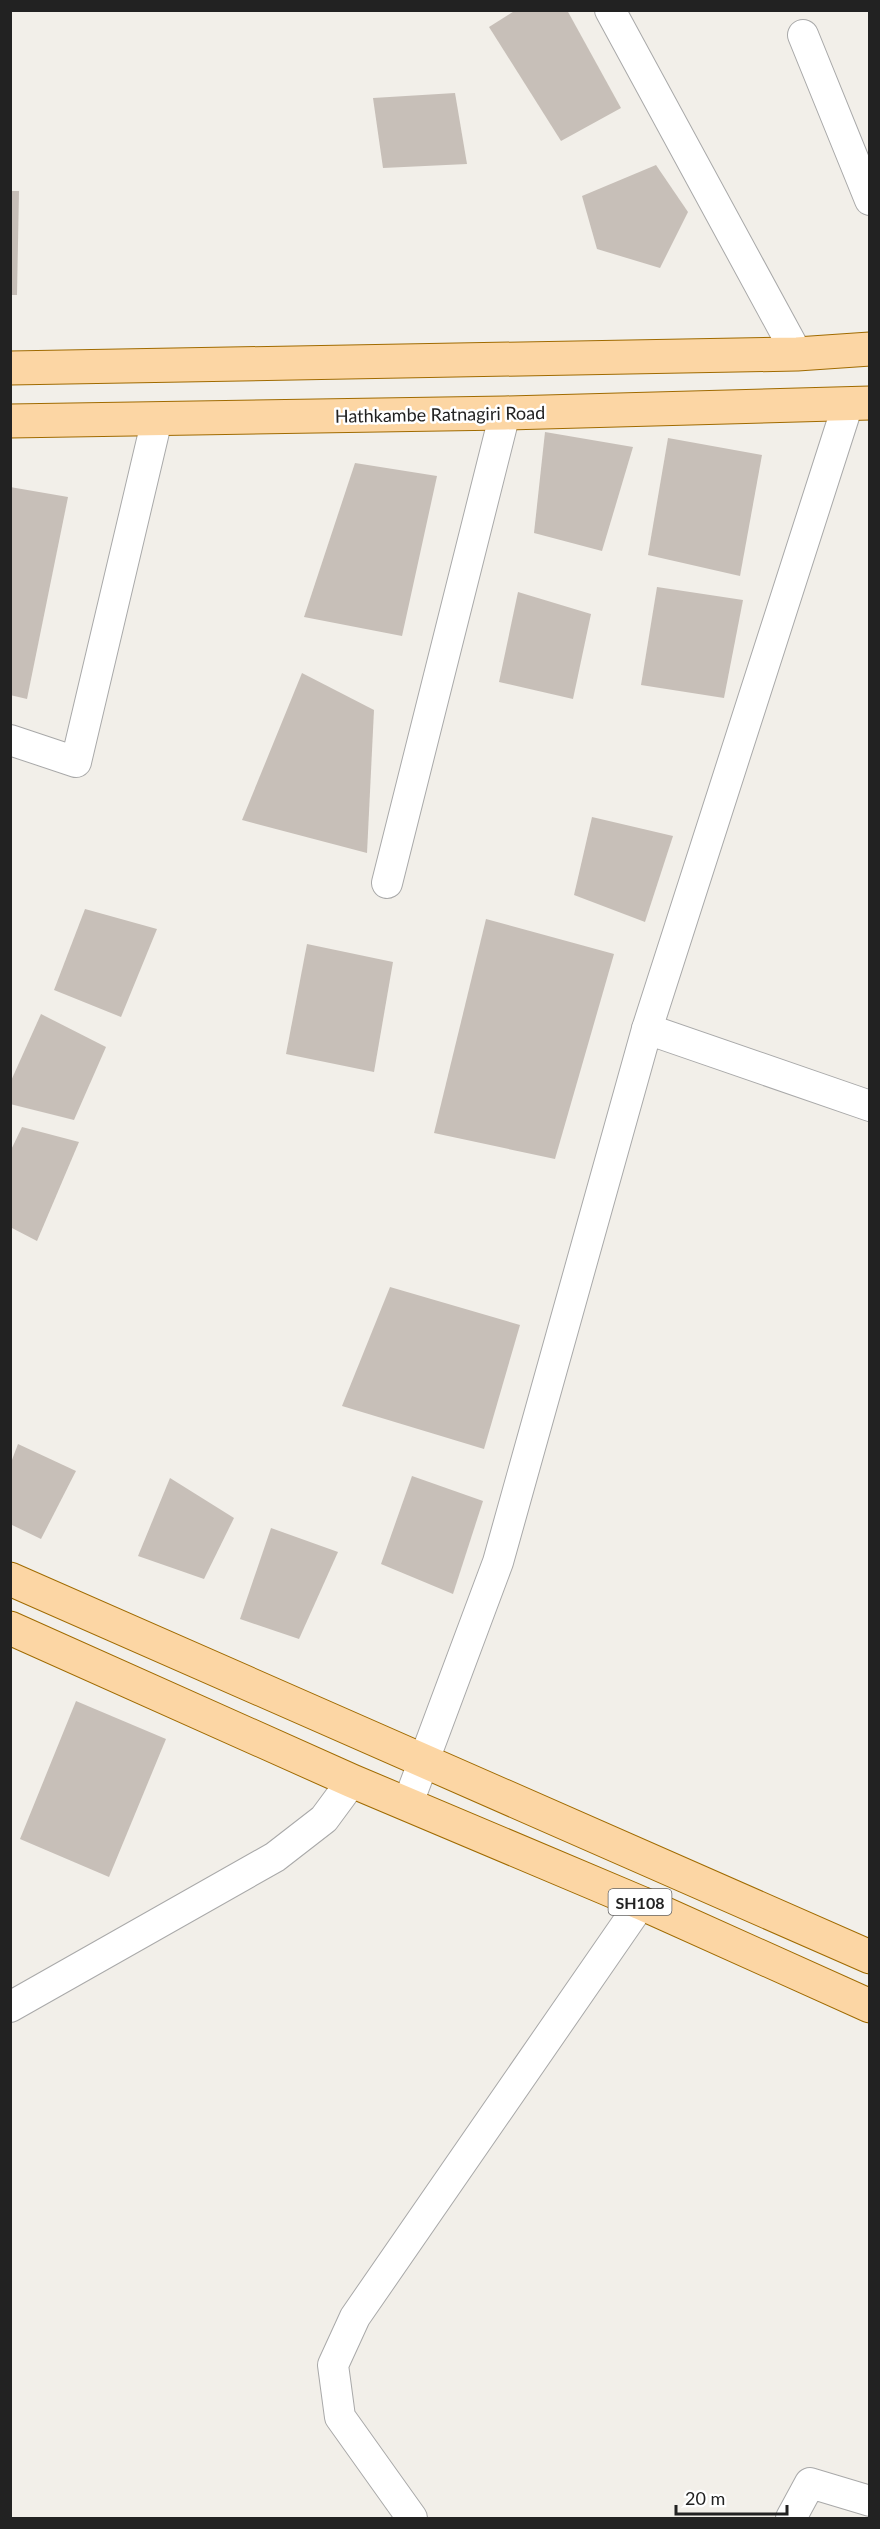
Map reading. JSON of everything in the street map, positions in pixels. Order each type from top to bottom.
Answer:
[{"type":"main road","points":[[10,368],[797,354],[870,350]]},
{"type":"main road","name":"Hathkambe Ratnagiri Road","points":[[10,421],[505,413],[859,403]]},
{"type":"main road","points":[[10,1580],[870,1957]]},
{"type":"main road","name":"SH108","points":[[10,1628],[352,1781],[641,1903],[870,2006]]},
{"type":"street","points":[[610,10],[797,354]]},
{"type":"street","points":[[803,35],[870,200]]},
{"type":"street","points":[[408,1803],[498,1562],[647,1029],[859,403]]},
{"type":"street","points":[[387,883],[505,413]]},
{"type":"street","points":[[10,740],[76,762],[157,418]]},
{"type":"street","points":[[647,1029],[870,1106]]},
{"type":"street","points":[[10,2007],[275,1857],[324,1819],[352,1781]]},
{"type":"street","points":[[412,2518],[340,2417],[333,2366],[355,2317],[641,1903]]},
{"type":"street","points":[[791,2518],[810,2483],[870,2502]]},
{"type":"building","points":[[516,10],[567,10],[621,108],[561,141],[489,27]]},
{"type":"building","points":[[455,93],[467,164],[383,168],[373,98]]},
{"type":"building","points":[[656,165],[688,212],[660,268],[597,249],[582,196]]},
{"type":"building","points":[[10,191],[19,191],[17,295],[10,295]]},
{"type":"building","points":[[545,432],[633,447],[602,551],[534,533]]},
{"type":"building","points":[[668,438],[762,455],[740,576],[648,555]]},
{"type":"building","points":[[355,463],[437,476],[402,636],[304,617]]},
{"type":"building","points":[[10,487],[68,497],[27,699],[10,695]]},
{"type":"building","points":[[657,587],[743,600],[724,698],[641,685]]},
{"type":"building","points":[[518,592],[591,614],[573,699],[499,682]]},
{"type":"building","points":[[302,673],[374,710],[367,853],[242,820]]},
{"type":"building","points":[[592,817],[673,836],[645,922],[574,895]]},
{"type":"building","points":[[85,909],[157,929],[121,1017],[54,990]]},
{"type":"building","points":[[486,919],[614,954],[555,1159],[434,1133]]},
{"type":"building","points":[[307,944],[393,962],[374,1072],[286,1054]]},
{"type":"building","points":[[41,1014],[106,1047],[74,1120],[10,1104],[10,1083]]},
{"type":"building","points":[[22,1127],[79,1142],[37,1241],[10,1227],[10,1152]]},
{"type":"building","points":[[390,1287],[520,1325],[484,1449],[342,1406]]},
{"type":"building","points":[[18,1444],[76,1471],[41,1539],[10,1524],[10,1465]]},
{"type":"building","points":[[412,1476],[483,1501],[453,1594],[381,1564]]},
{"type":"building","points":[[170,1478],[234,1518],[204,1579],[138,1556]]},
{"type":"building","points":[[271,1528],[338,1552],[299,1639],[240,1619]]},
{"type":"building","points":[[76,1701],[166,1739],[109,1877],[20,1839]]}]
